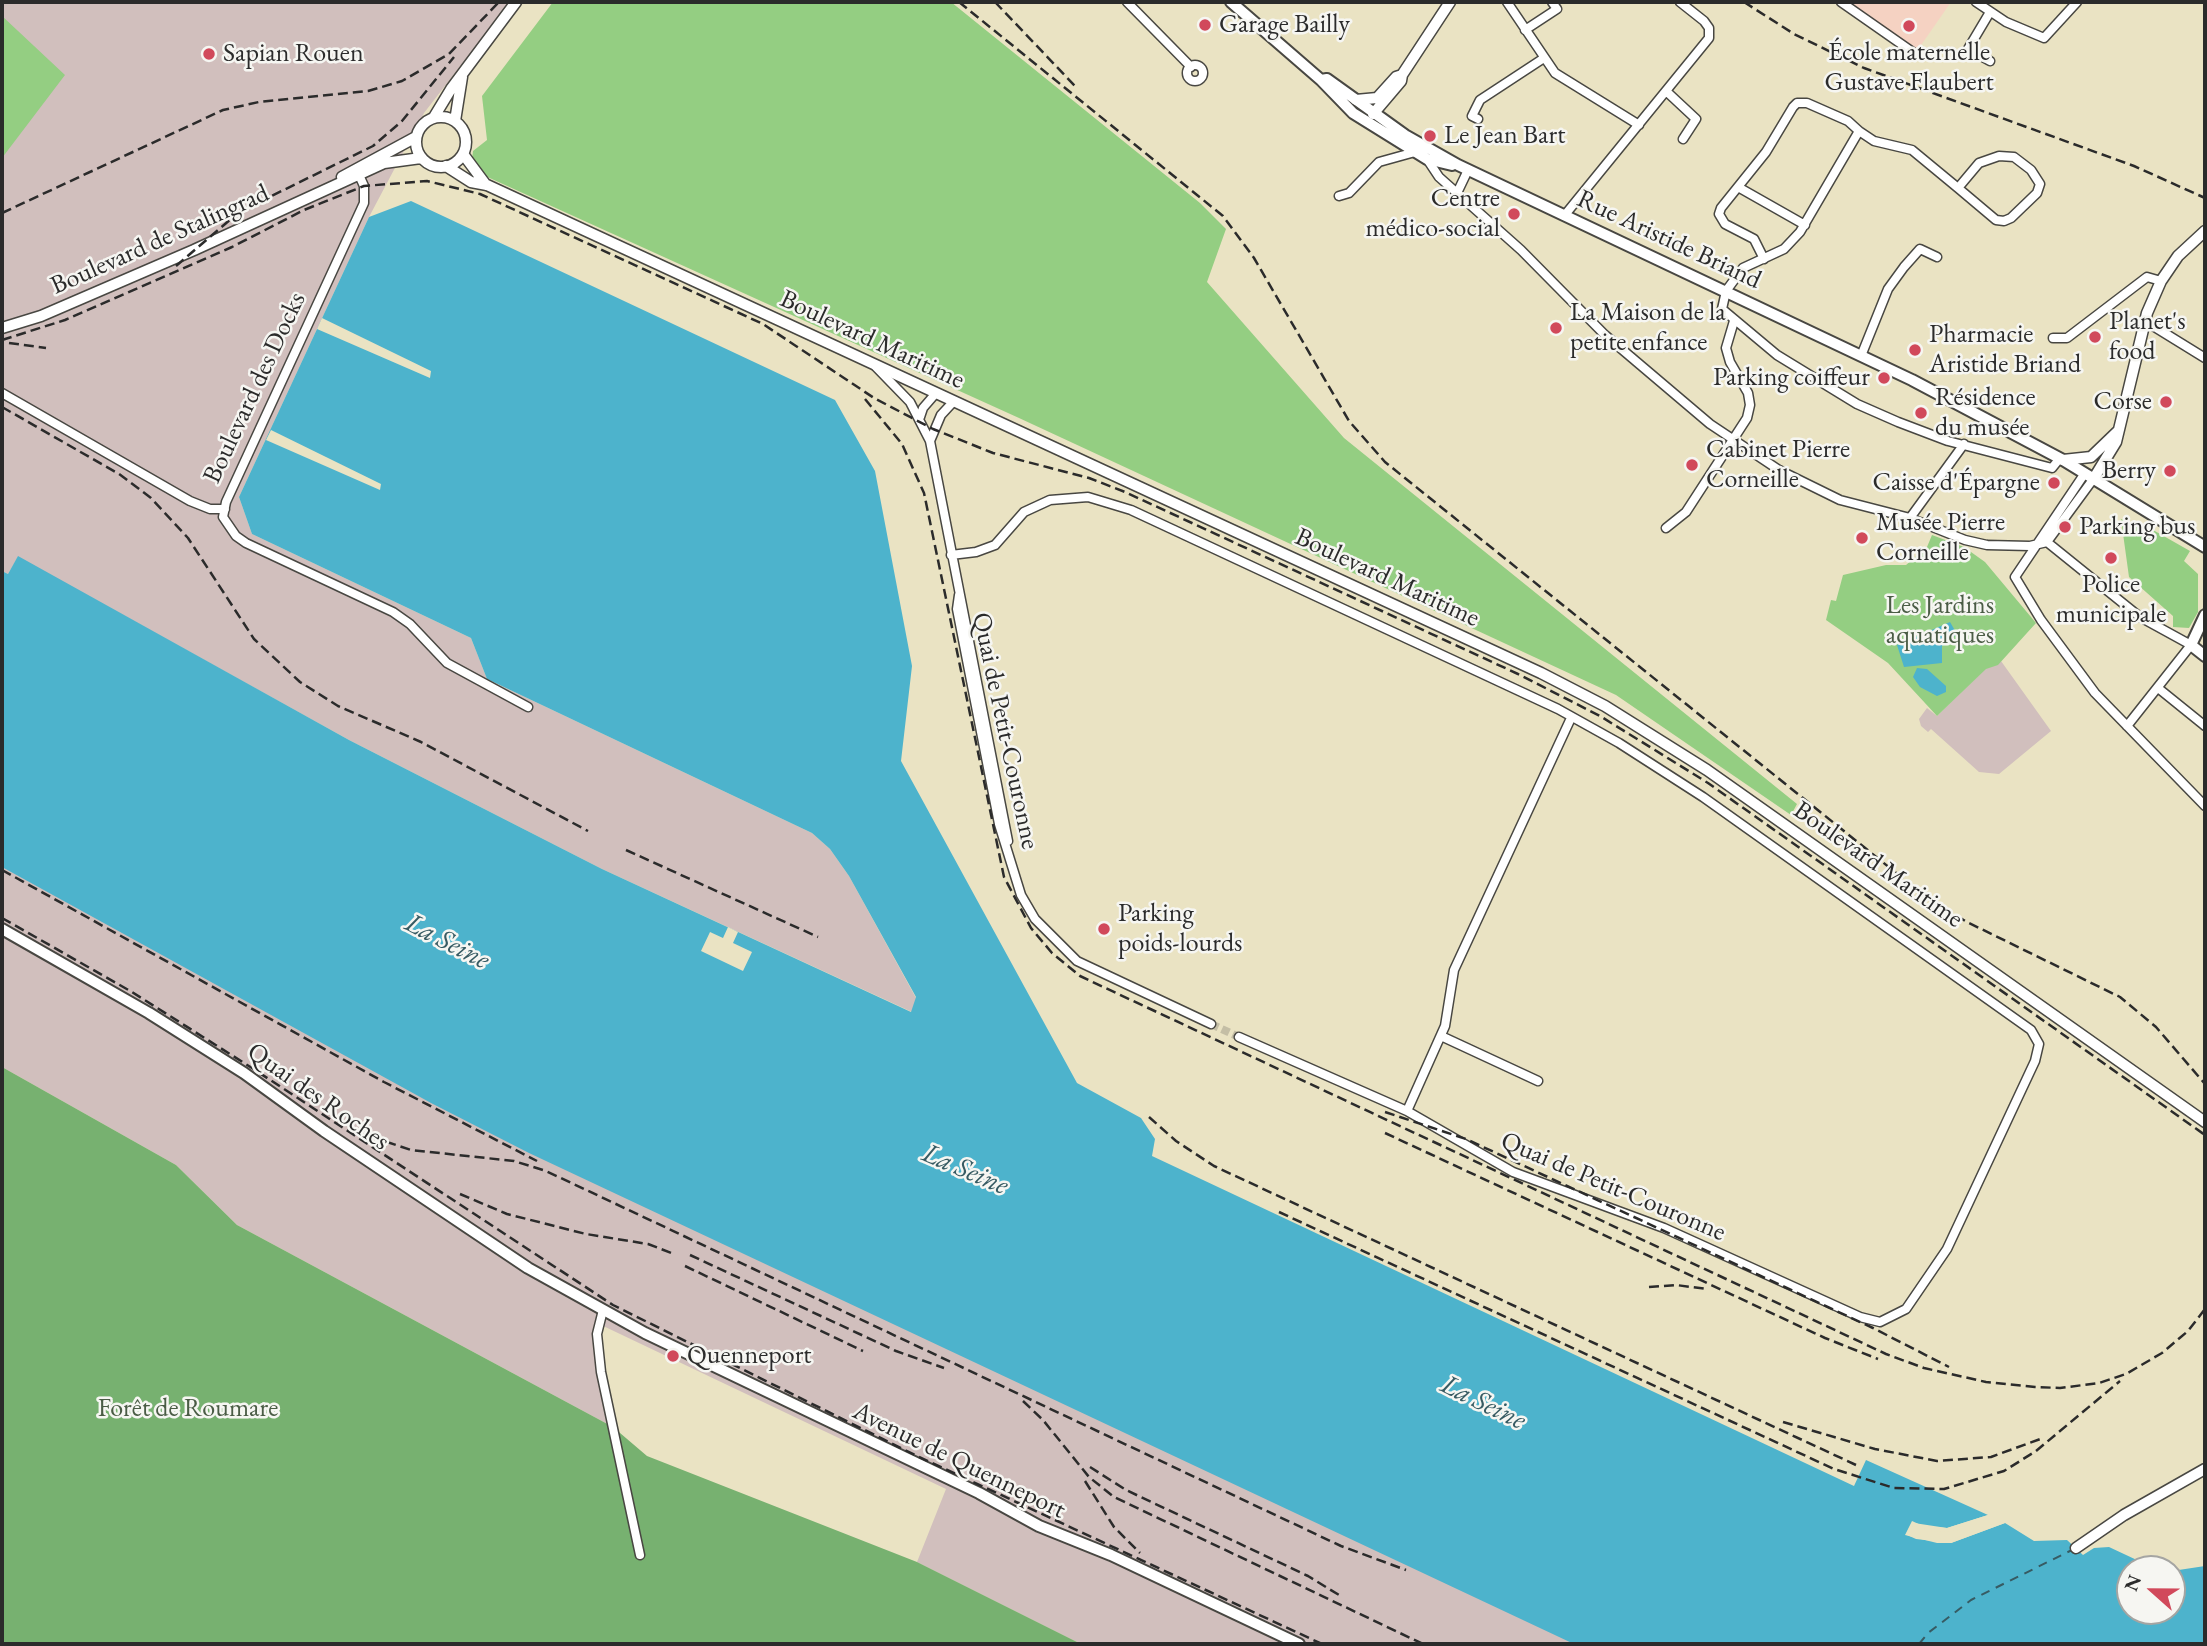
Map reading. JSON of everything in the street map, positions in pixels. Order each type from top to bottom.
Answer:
[{"type":"main road","name":"Rue Aristide Briand","points":[[1231,2],[1321,80],[1353,113],[1378,130],[1861,356],[2062,459],[2205,547]]},
{"type":"main road","name":"Rue Aristide Briand","points":[[1321,80],[1327,79],[1394,127],[1415,152],[1427,159],[1463,168]]},
{"type":"main road","points":[[2205,615],[2191,645],[2205,656]]},
{"type":"main road","name":"Quai des Roches","points":[[2,929],[223,1060],[528,1268],[603,1310]]},
{"type":"main road","name":"Avenue de Quenneport","points":[[603,1310],[706,1365],[979,1493],[1039,1526],[1111,1555],[1299,1644]]},
{"type":"street","points":[[434,117],[455,121],[465,135],[463,154],[446,166],[435,166],[421,158],[416,136],[422,124],[434,117],[463,72],[516,2]]},
{"type":"street","points":[[1128,2],[1191,67]]},
{"type":"street","points":[[1378,130],[1373,114],[1382,98],[1396,76],[1402,75],[1450,2]]},
{"type":"street","points":[[1507,2],[1555,73],[1639,125]]},
{"type":"street","points":[[1525,30],[1557,9],[1552,2]]},
{"type":"street","points":[[1564,216],[1704,46],[1709,28],[1680,2]]},
{"type":"street","points":[[1841,2],[1914,53]]},
{"type":"street","points":[[1976,2],[2025,32],[2044,38],[2077,2]]},
{"type":"street","points":[[1990,12],[1968,49],[1990,61]]},
{"type":"street","points":[[1478,119],[1472,116],[1480,100],[1544,58]]},
{"type":"street","points":[[455,121],[463,72]]},
{"type":"street","points":[[1666,91],[1696,119],[1683,139]]},
{"type":"street","points":[[1356,100],[1382,98]]},
{"type":"street","points":[[1382,98],[1394,127]]},
{"type":"street","points":[[1763,258],[1754,239],[1720,219],[1721,208],[1766,152],[1797,103],[1807,103],[1838,116],[1874,141],[1912,150],[1996,220],[2004,221],[2037,193],[2040,184],[2031,170],[2014,157],[1999,156],[1979,163],[1958,188]]},
{"type":"street","points":[[1353,113],[1373,114]]},
{"type":"street","points":[[1859,131],[1792,243],[1743,268],[1726,291],[1722,309],[1777,355],[1857,404],[1898,422],[1964,444],[2052,468],[2062,459],[2091,457],[2114,433],[2126,409],[2145,321],[2161,281],[2178,256],[2205,231]]},
{"type":"street","name":"Boulevard de Stalingrad","points":[[333,184],[348,172],[416,136]]},
{"type":"street","points":[[1391,158],[1402,139]]},
{"type":"street","points":[[1339,196],[1349,193],[1373,165],[1415,152]]},
{"type":"street","name":"Boulevard Maritime","points":[[463,154],[472,170],[487,185]]},
{"type":"street","name":"Boulevard de Stalingrad","points":[[2,328],[41,316],[194,250],[333,184],[384,163],[421,158]]},
{"type":"street","points":[[1427,159],[1439,177],[1458,191],[1605,335],[1732,441],[1779,470],[1840,500],[1910,518],[1976,543],[2042,543],[2140,617],[2191,645],[2127,726]]},
{"type":"street","name":"Boulevard Maritime","points":[[446,166],[471,182],[487,185],[1541,673],[1648,731],[2205,1122]]},
{"type":"street","points":[[1458,191],[1463,168]]},
{"type":"street","name":"Boulevard des Docks","points":[[359,175],[366,194],[364,203],[223,517],[236,537],[393,612],[410,624],[447,663],[528,707]]},
{"type":"street","points":[[1738,187],[1805,225]]},
{"type":"street","points":[[1861,356],[1888,289],[1904,267],[1920,249],[1937,257]]},
{"type":"street","points":[[2053,338],[2067,338],[2147,277],[2161,281]]},
{"type":"street","points":[[1666,528],[1686,512],[1746,418],[1750,405],[1746,387],[1727,354],[1728,336],[1734,321]]},
{"type":"street","points":[[2145,321],[2205,358]]},
{"type":"street","name":"Quai de Petit-Couronne","points":[[874,365],[901,392],[920,417],[930,441],[959,595],[957,609],[999,824],[1014,874],[1035,919],[1077,961],[1211,1024]]},
{"type":"street","points":[[2,393],[198,504],[210,509],[225,509]]},
{"type":"street","points":[[920,417],[923,408],[936,393]]},
{"type":"street","points":[[930,441],[941,415],[954,401]]},
{"type":"street","points":[[2114,433],[2116,442],[2042,543],[2015,573],[2018,586],[2095,694],[2205,806]]},
{"type":"street","points":[[1910,518],[1964,444]]},
{"type":"street","points":[[951,555],[976,552],[995,545],[1024,512],[1050,500],[1079,496],[1107,500],[1403,636],[1572,718],[1454,970],[1445,1026],[1407,1111]]},
{"type":"street","points":[[2158,688],[2205,726]]},
{"type":"street","name":"Quai de Petit-Couronne","points":[[1239,1037],[1407,1111],[1513,1172],[1664,1228],[1860,1317],[1881,1322],[1906,1309],[1947,1249],[2035,1061],[2038,1052],[2036,1036],[1703,797],[1619,743],[1572,718]]},
{"type":"street","points":[[1441,1036],[1538,1081]]},
{"type":"street","points":[[603,1310],[597,1334],[601,1372],[640,1555]]},
{"type":"street","points":[[2076,1548],[2124,1515],[2205,1469]]},
{"type":"shaded area","points":[[2,2],[510,2],[424,113],[369,217],[239,497],[252,534],[471,638],[487,679],[812,833],[830,849],[849,876],[916,998],[912,1012],[602,869],[349,740],[18,557],[8,574],[2,571]]},
{"type":"shaded area","name":"École maternelle Gustave Flaubert","points":[[1848,2],[1951,2],[1917,51]]},
{"type":"shaded area","points":[[2001,661],[2051,731],[1999,774],[1979,772],[1931,729],[1928,732],[1921,726],[1919,719],[1927,708],[1937,716],[1986,668]]},
{"type":"shaded area","points":[[2,830],[1617,1644],[1081,1644],[917,1562],[946,1489],[599,1324],[613,1427],[237,1225],[176,1165],[2,1067]]},
{"type":"green space","points":[[553,2],[951,2],[1200,203],[1226,229],[1207,282],[1344,438],[1797,804],[1791,815],[1616,695],[1019,418],[483,175],[472,160],[473,151],[487,140],[482,96]]},
{"type":"green space","points":[[2,16],[65,75],[2,158]]},
{"type":"green space","points":[[2121,519],[2133,525],[2139,522],[2190,551],[2184,561],[2198,574],[2198,612],[2189,628],[2173,627],[2173,616],[2129,577]]},
{"type":"green space","name":"Les Jardins aquatiques","points":[[1932,535],[1964,547],[1985,562],[2036,623],[1998,665],[1986,669],[1937,716],[1888,663],[1826,620],[1831,600],[1836,601],[1843,575],[1886,565],[1906,565],[1927,547]]},
{"type":"green space","name":"Forêt de Roumare","points":[[2,1067],[176,1165],[237,1225],[613,1427],[647,1456],[917,1562],[1081,1644],[2,1644]]},
{"type":"water","name":"La Seine","points":[[411,201],[835,400],[875,471],[912,666],[901,761],[1077,1083],[1141,1118],[1155,1139],[1152,1156],[1854,1486],[1866,1460],[1988,1515],[1947,1528],[1914,1523],[1907,1535],[1916,1539],[1951,1543],[2005,1523],[2034,1541],[2067,1540],[2083,1555],[2094,1548],[2109,1547],[2126,1555],[2116,1555],[2116,1625],[2186,1625],[2186,1569],[2205,1566],[2205,1644],[1574,1644],[529,1153],[431,1103],[2,867],[2,571],[8,574],[18,556],[349,740],[602,869],[911,1012],[916,997],[849,876],[830,849],[812,833],[487,679],[471,638],[252,534],[239,497],[369,217]]},
{"type":"water","points":[[1950,622],[1957,634],[1942,646],[1942,663],[1904,667],[1897,645]]},
{"type":"water","points":[[1917,668],[1927,669],[1946,686],[1946,692],[1937,696],[1920,687],[1913,677]]},
{"type":"pier","points":[[322,318],[431,371],[430,378],[317,329]]},
{"type":"pier","points":[[271,430],[381,484],[380,490],[266,440]]},
{"type":"pier","points":[[728,927],[738,932],[733,943],[752,952],[743,971],[701,951],[710,932],[723,938]]},
{"type":"pier","points":[[1988,1515],[1990,1518],[1962,1530],[1936,1532],[1913,1526],[1910,1532],[1950,1540],[2001,1521],[2005,1523],[1951,1543],[1937,1543],[1905,1535],[1912,1521],[1923,1526],[1947,1528]]},
{"type":"ferry route","points":[[1919,1644],[1928,1633],[1971,1600],[2072,1550]]},
{"type":"tunnel","points":[[1211,1024],[1239,1037]]},
{"type":"railway","points":[[2,213],[223,110],[259,102],[368,91],[402,81],[449,54],[499,2]]},
{"type":"railway","points":[[959,2],[1223,216],[1254,258],[1349,421],[1385,462],[1926,897],[1967,922],[2120,997],[2156,1027],[2205,1084]]},
{"type":"railway","points":[[995,2],[1075,86]]},
{"type":"railway","points":[[1744,2],[1794,34],[1864,68],[2134,166],[2205,198]]},
{"type":"railway","points":[[176,266],[239,212],[373,146],[402,121],[454,57]]},
{"type":"railway","points":[[2,340],[65,320],[232,247],[304,210],[364,186],[427,181],[480,194],[763,324],[874,398],[933,429],[993,453],[1089,478],[1125,492],[1518,674],[1600,716],[1708,783],[2205,1135]]},
{"type":"railway","points":[[9,343],[46,348]]},
{"type":"railway","points":[[865,399],[902,444],[924,493],[1004,877],[1031,928],[1052,953],[1080,976],[1886,1354],[1924,1368],[1986,1382],[2035,1387],[2060,1388],[2099,1383],[2126,1374],[2162,1353],[2188,1331],[2205,1309]]},
{"type":"railway","points":[[2,407],[119,474],[151,498],[188,538],[254,639],[300,682],[338,706],[421,742],[588,831]]},
{"type":"railway","points":[[626,850],[818,937]]},
{"type":"railway","points":[[2,870],[384,1082],[537,1161]]},
{"type":"railway","points":[[2,918],[132,992],[252,1068],[613,1305],[915,1455],[1322,1644]]},
{"type":"railway","points":[[1385,1112],[1466,1139],[1873,1328],[1949,1367]]},
{"type":"railway","points":[[1149,1117],[1176,1141],[1214,1166],[1856,1465]]},
{"type":"railway","points":[[1385,1133],[1825,1338],[1878,1359]]},
{"type":"railway","points":[[372,1137],[411,1150],[514,1161],[546,1171],[1341,1546],[1406,1570]]},
{"type":"railway","points":[[460,1194],[507,1214],[586,1234],[648,1244],[674,1254]]},
{"type":"railway","points":[[1279,1212],[1834,1469],[1894,1488],[1944,1489],[2004,1471],[2036,1451],[2120,1381]]},
{"type":"railway","points":[[690,1255],[896,1351],[944,1368]]},
{"type":"railway","points":[[685,1266],[863,1351]]},
{"type":"railway","points":[[1649,1287],[1676,1285],[1707,1289]]},
{"type":"railway","points":[[1023,1401],[1043,1420],[1089,1477],[1114,1497],[1423,1644]]},
{"type":"railway","points":[[1783,1422],[1875,1449],[1937,1461],[1991,1457],[2043,1438]]},
{"type":"railway","points":[[1090,1467],[1126,1490],[1308,1576],[1339,1595]]},
{"type":"railway","points":[[1085,1481],[1114,1527],[1140,1553]]},
{"type":"place","name":"Garage Bailly","points":[[1205,25]]},
{"type":"place","name":"École maternelle Gustave Flaubert","points":[[1909,26]]},
{"type":"place","name":"Sapian Rouen","points":[[209,54]]},
{"type":"place","name":"Le Jean Bart","points":[[1430,136]]},
{"type":"place","name":"Centre médico-social","points":[[1514,214]]},
{"type":"place","name":"La Maison de la petite enfance","points":[[1556,328]]},
{"type":"place","name":"Planet's food","points":[[2095,337]]},
{"type":"place","name":"Pharmacie Aristide Briand","points":[[1915,350]]},
{"type":"place","name":"Parking coiffeur","points":[[1884,378]]},
{"type":"place","name":"Corse","points":[[2166,402]]},
{"type":"place","name":"Résidence du musée","points":[[1921,413]]},
{"type":"place","name":"Cabinet Pierre Corneille","points":[[1692,465]]},
{"type":"place","name":"Berry","points":[[2170,471]]},
{"type":"place","name":"Caisse d'Épargne","points":[[2054,483]]},
{"type":"place","name":"Parking bus","points":[[2065,527]]},
{"type":"place","name":"Musée Pierre Corneille","points":[[1862,538]]},
{"type":"place","name":"Police municipale","points":[[2111,558]]},
{"type":"place","name":"Parking poids-lourds","points":[[1104,929]]},
{"type":"place","name":"Quenneport","points":[[673,1356]]}]
